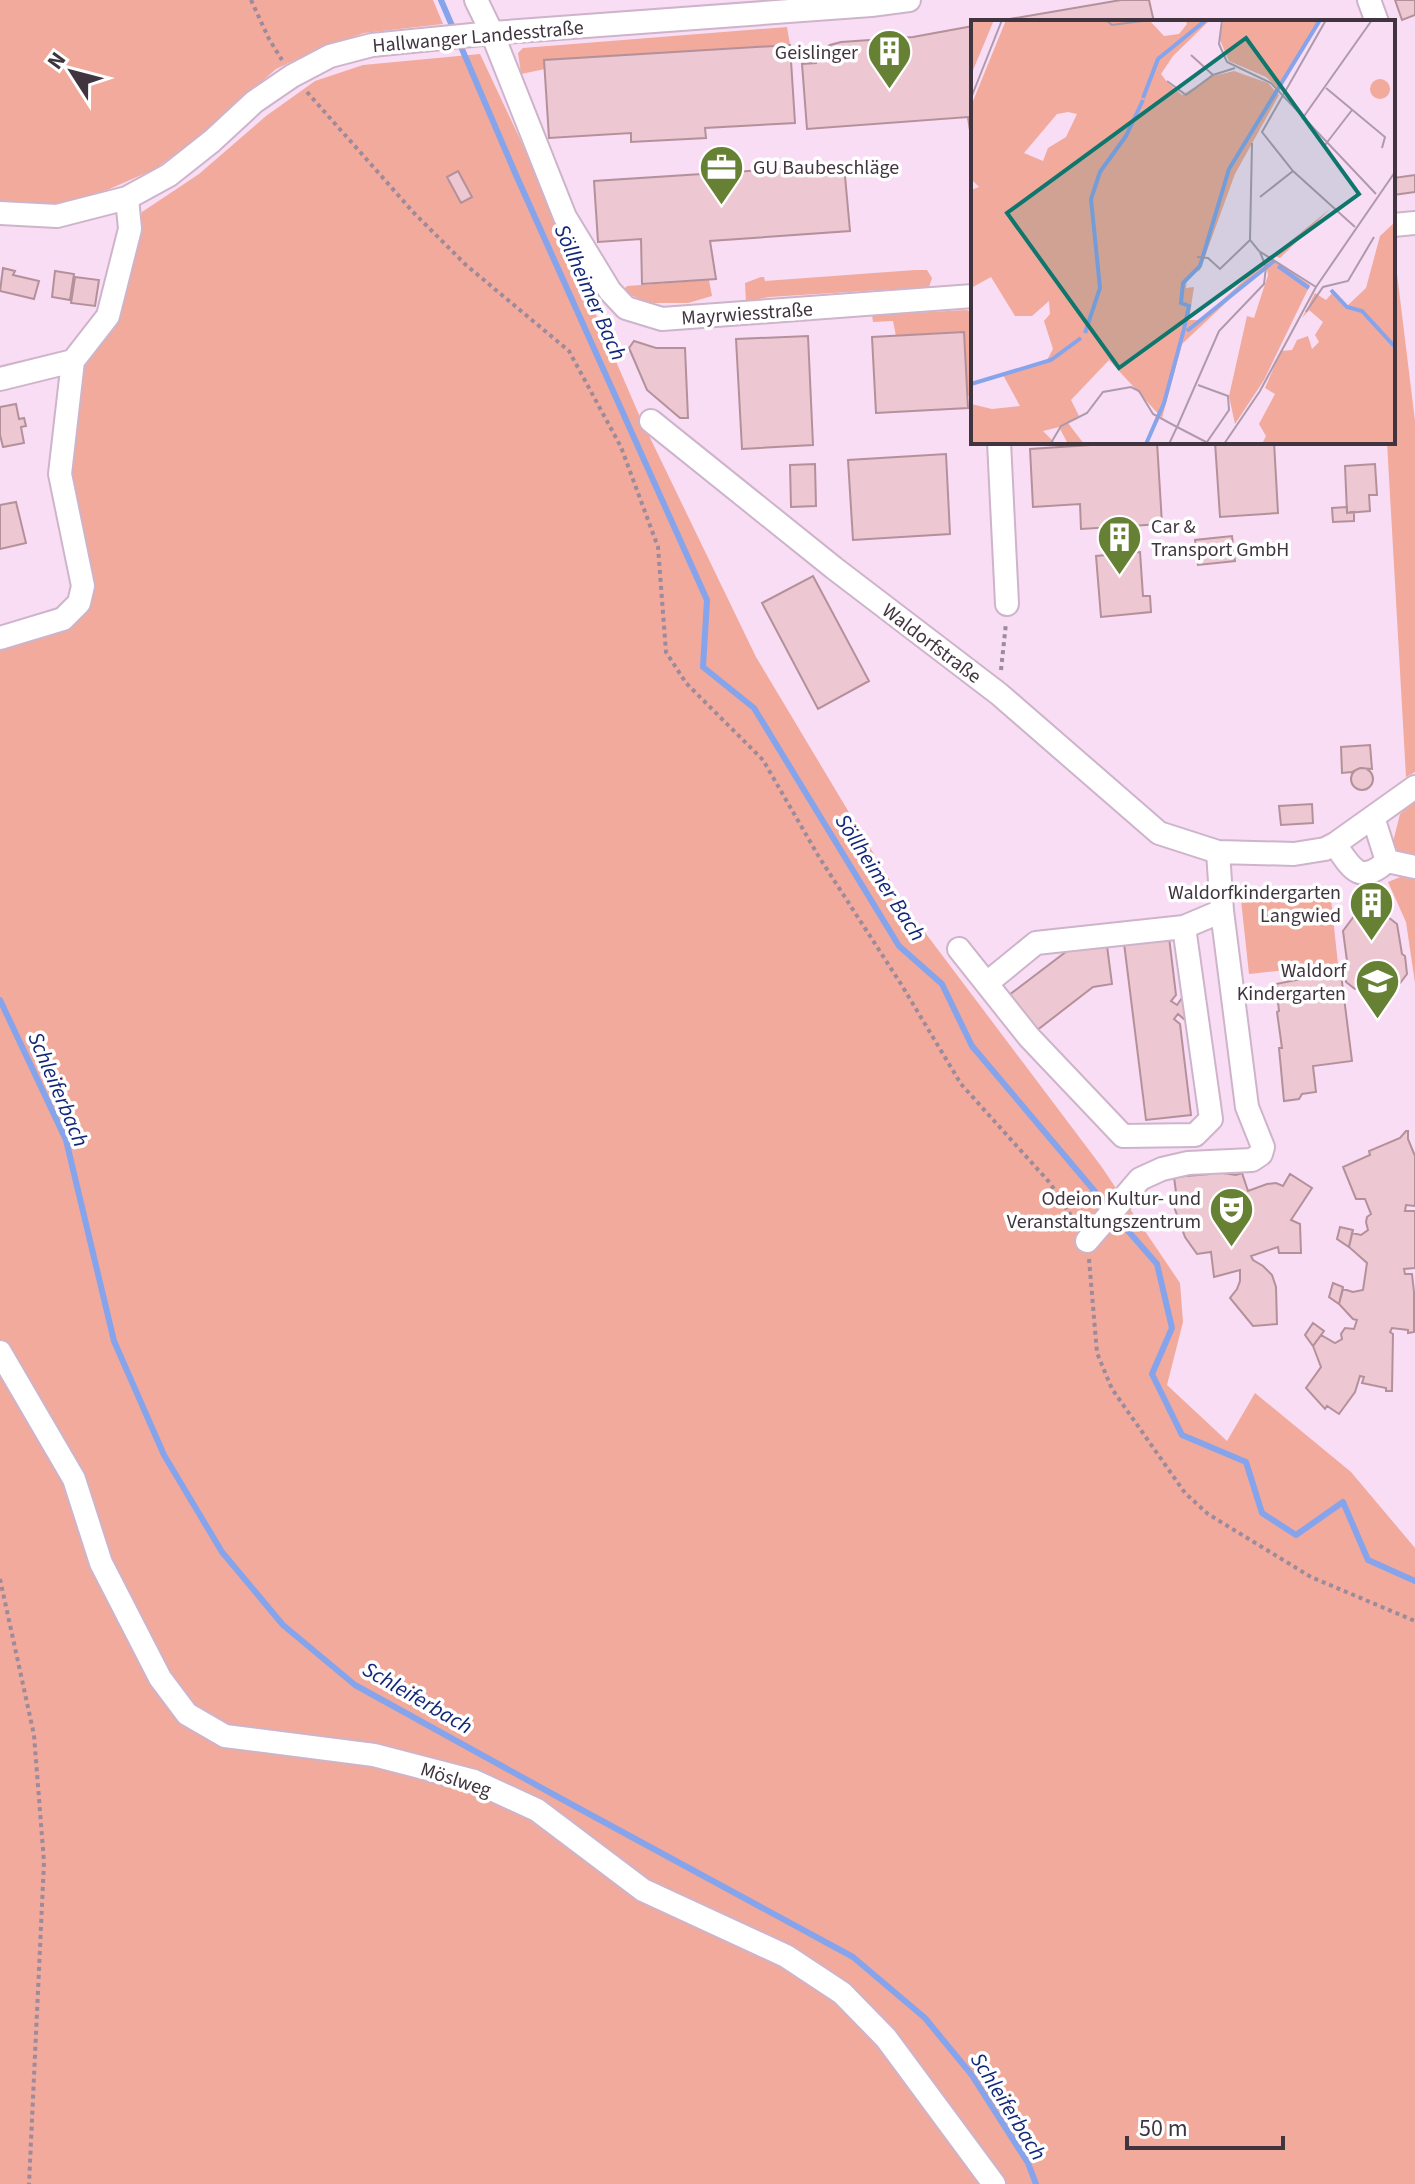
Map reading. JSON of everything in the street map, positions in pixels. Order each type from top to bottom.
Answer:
[{"type":"street","name":"Mayrwiesstraße","points":[[476,0],[487,34],[565,217],[610,291],[626,308],[662,319],[971,296]]},
{"type":"street","name":"Hallwanger Landesstraße","points":[[0,213],[57,216],[127,198],[169,175],[254,102],[292,76],[330,56],[372,45],[723,8],[871,5],[909,0]]},
{"type":"street","points":[[1369,0],[1376,20]]},
{"type":"street","points":[[0,638],[63,619],[79,603],[83,586],[60,474],[73,361],[108,316],[130,229],[127,198]]},
{"type":"street","points":[[1395,225],[1415,223]]},
{"type":"street","points":[[0,379],[73,361]]},
{"type":"street","name":"Waldorfstraße","points":[[651,421],[834,568],[999,694],[1159,833],[1218,852],[1294,854],[1325,849],[1415,787]]},
{"type":"street","points":[[999,444],[1007,604]]},
{"type":"street","points":[[1373,817],[1387,861]]},
{"type":"street","points":[[1335,844],[1349,865],[1362,874],[1375,872],[1387,861]]},
{"type":"street","points":[[1091,1236],[1140,1179],[1162,1169],[1188,1163],[1252,1160],[1261,1154],[1263,1147],[1247,1107],[1222,911],[1218,852]]},
{"type":"street","points":[[1387,861],[1413,866]]},
{"type":"street","points":[[987,983],[1036,943],[1184,927],[1222,911]]},
{"type":"street","points":[[959,949],[1029,1037],[1123,1136],[1195,1135],[1211,1119],[1184,927]]},
{"type":"street","name":"Möslweg","points":[[0,1352],[74,1479],[101,1563],[160,1678],[187,1714],[225,1736],[374,1755],[474,1781],[537,1810],[643,1890],[786,1956],[842,1993],[886,2038],[994,2184]]},
{"type":"path","points":[[251,0],[269,39],[292,76],[414,213],[466,265],[569,351],[621,447],[658,547],[666,652],[686,683],[763,760],[819,857],[961,1084],[1050,1183],[1091,1236],[1097,1353],[1112,1389],[1185,1493],[1208,1514],[1311,1577],[1415,1621]]},
{"type":"path","points":[[999,694],[1007,604]]},
{"type":"path","points":[[0,1579],[34,1735],[44,1862],[29,2184]]},
{"type":"shaded area","points":[[0,0],[433,0],[443,24],[364,33],[314,51],[276,69],[206,131],[155,169],[107,190],[57,204],[15,203],[0,201]]},
{"type":"shaded area","points":[[787,27],[790,45],[545,60],[545,69],[521,74],[518,53],[523,48]]},
{"type":"shaded area","points":[[480,54],[521,141],[640,417],[756,657],[905,906],[1101,1166],[1180,1283],[1183,1322],[1167,1385],[1227,1441],[1255,1393],[1351,1472],[1415,1548],[1415,2184],[0,2184],[0,640],[84,605],[69,499],[79,362],[111,320],[142,212],[199,174],[266,116],[315,81],[363,65]]},
{"type":"shaded area","points":[[1395,257],[1415,421],[1415,772],[1406,777],[1387,444],[1395,444]]},
{"type":"shaded area","points":[[927,270],[932,278],[929,287],[769,297],[746,302],[745,283],[761,277],[765,281]]},
{"type":"shaded area","points":[[709,280],[712,296],[688,303],[648,303],[622,291],[627,286]]},
{"type":"shaded area","points":[[967,310],[971,313],[971,395],[967,396],[896,336],[893,321],[873,322],[872,315]]},
{"type":"shaded area","points":[[1415,801],[1415,983],[1406,922],[1388,882],[1410,873],[1393,842],[1400,814]]},
{"type":"shaded area","points":[[1330,890],[1338,964],[1249,974],[1241,900]]},
{"type":"building","points":[[1121,0],[1149,0],[1154,20],[1004,20]]},
{"type":"building","points":[[1395,0],[1415,0],[1415,15],[1402,20]]},
{"type":"building","name":"Geislinger","points":[[971,26],[971,137],[968,117],[807,129],[802,64],[816,63],[819,52],[841,42],[913,37]]},
{"type":"building","points":[[790,45],[795,123],[705,128],[706,138],[631,142],[631,133],[549,138],[544,60]]},
{"type":"building","name":"GU Baubeschläge","points":[[844,165],[850,231],[710,241],[716,279],[642,284],[641,239],[598,242],[594,181]]},
{"type":"building","points":[[458,171],[472,197],[461,203],[447,177]]},
{"type":"building","points":[[1415,175],[1415,192],[1395,195],[1395,178]]},
{"type":"building","points":[[3,268],[15,271],[13,275],[39,281],[34,299],[0,291]]},
{"type":"building","points":[[55,271],[74,274],[70,300],[52,297]]},
{"type":"building","points":[[75,277],[99,280],[95,306],[71,303]]},
{"type":"building","points":[[964,332],[968,408],[876,413],[872,337]]},
{"type":"building","points":[[808,336],[813,445],[742,449],[736,339]]},
{"type":"building","points":[[634,341],[656,348],[685,348],[688,418],[680,418],[647,390],[629,348]]},
{"type":"building","points":[[16,404],[19,419],[24,418],[26,426],[21,427],[24,443],[3,447],[0,407]]},
{"type":"building","points":[[1157,444],[1162,524],[1081,529],[1080,504],[1033,507],[1030,449]]},
{"type":"building","points":[[1215,444],[1274,444],[1278,513],[1220,517]]},
{"type":"building","points":[[946,454],[950,534],[853,540],[848,460]]},
{"type":"building","points":[[815,464],[816,506],[791,507],[790,465]]},
{"type":"building","points":[[1375,464],[1377,495],[1369,495],[1370,511],[1347,513],[1345,466]]},
{"type":"building","points":[[16,502],[26,543],[0,549],[0,505]]},
{"type":"building","points":[[1347,507],[1347,513],[1354,512],[1354,521],[1333,522],[1332,508]]},
{"type":"building","points":[[1232,536],[1235,561],[1198,565],[1195,540]]},
{"type":"building","name":"Car & Transport GmbH","points":[[1140,552],[1143,596],[1150,596],[1151,612],[1101,617],[1096,556]]},
{"type":"building","points":[[813,576],[869,681],[818,709],[762,603]]},
{"type":"building","points":[[1370,745],[1372,769],[1360,768],[1342,773],[1341,747]]},
{"type":"building","points":[[1362,768],[1370,771],[1373,779],[1370,787],[1362,790],[1354,787],[1351,779],[1354,771]]},
{"type":"building","points":[[1312,804],[1313,823],[1281,825],[1279,806]]},
{"type":"building","name":"Waldorfkindergarten Langwied","points":[[1379,906],[1379,910],[1397,924],[1407,974],[1400,983],[1391,984],[1383,978],[1384,963],[1374,962],[1366,966],[1371,979],[1364,988],[1355,989],[1346,982],[1343,931],[1357,908]]},
{"type":"building","points":[[1169,937],[1176,995],[1171,1001],[1177,1005],[1182,998],[1194,1007],[1185,1020],[1178,1014],[1174,1019],[1180,1024],[1191,1115],[1146,1120],[1124,943]]},
{"type":"building","points":[[1107,946],[1112,984],[1093,987],[1036,1031],[1009,995],[1067,951]]},
{"type":"building","points":[[1341,974],[1352,1061],[1313,1066],[1316,1092],[1284,1101],[1276,984]]},
{"type":"building","points":[[1406,1131],[1415,1156],[1415,1206],[1406,1205],[1405,1211],[1415,1211],[1415,1268],[1404,1269],[1405,1274],[1412,1274],[1414,1332],[1392,1328],[1390,1332],[1393,1334],[1392,1391],[1362,1383],[1364,1377],[1360,1376],[1355,1392],[1339,1414],[1327,1406],[1325,1409],[1306,1388],[1321,1367],[1313,1346],[1321,1335],[1335,1343],[1342,1339],[1345,1328],[1354,1329],[1357,1320],[1339,1304],[1343,1289],[1353,1292],[1363,1290],[1367,1263],[1349,1247],[1352,1233],[1361,1235],[1368,1230],[1366,1222],[1371,1214],[1365,1199],[1356,1199],[1343,1167],[1370,1155],[1369,1151],[1400,1138]]},
{"type":"building","name":"Odeion Kultur- und Veranstaltungszentrum","points":[[1209,1171],[1242,1173],[1248,1191],[1267,1184],[1283,1186],[1290,1174],[1312,1188],[1291,1220],[1300,1224],[1301,1253],[1279,1253],[1278,1247],[1251,1256],[1272,1275],[1276,1287],[1277,1324],[1253,1326],[1230,1298],[1240,1281],[1240,1270],[1214,1277],[1211,1252],[1197,1254],[1185,1237],[1172,1201],[1177,1200],[1174,1177],[1209,1174]]},
{"type":"building","points":[[1340,1227],[1353,1230],[1349,1247],[1337,1239]]},
{"type":"building","points":[[1333,1283],[1343,1287],[1339,1304],[1329,1297]]},
{"type":"building","points":[[1313,1323],[1324,1331],[1313,1346],[1305,1335]]},
{"type":"waterway","name":"Söllheimer Bach","points":[[441,0],[707,600],[703,667],[754,708],[899,946],[942,984],[972,1046],[1108,1207]]},
{"type":"waterway","name":"Schleiferbach","points":[[0,1000],[66,1140],[114,1341],[164,1455],[222,1552],[283,1625],[355,1685],[853,1957],[925,2018],[971,2074],[1028,2163],[1036,2184]]},
{"type":"waterway","name":"Söllheimer Bach","points":[[1115,1216],[1157,1264],[1172,1328],[1152,1374],[1182,1435],[1246,1462],[1262,1513],[1296,1535],[1343,1502],[1368,1560],[1415,1581]]},
{"type":"place","name":"Geislinger","points":[[889,91]]},
{"type":"place","name":"GU Baubeschläge","points":[[722,206]]},
{"type":"place","name":"Car & Transport GmbH","points":[[1120,576]]},
{"type":"place","name":"Waldorfkindergarten Langwied","points":[[1372,942]]},
{"type":"place","name":"Waldorf Kindergarten","points":[[1377,1020]]},
{"type":"place","name":"Odeion Kultur- und Veranstaltungszentrum","points":[[1232,1249]]}]
